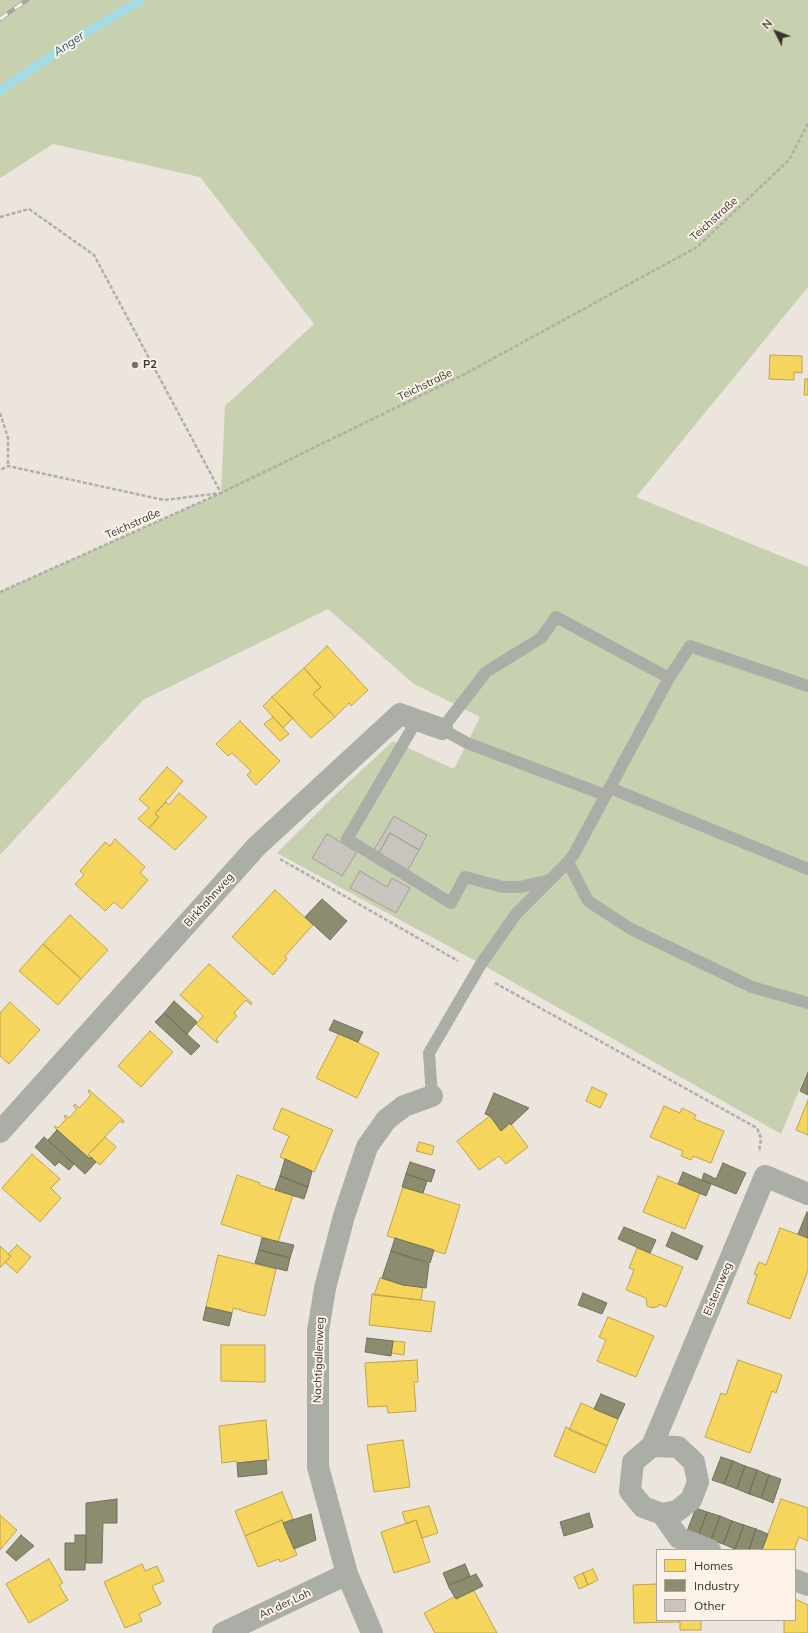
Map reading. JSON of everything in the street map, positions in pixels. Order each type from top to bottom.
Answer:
[{"type":"street","name":"Birkhahnweg","points":[[0,1132],[257,846],[400,714],[442,730]]},
{"type":"street","name":"Nachtigallenweg","points":[[372,1633],[347,1574],[318,1467],[318,1331],[325,1288],[344,1216],[367,1147],[386,1120],[404,1106],[432,1096]]},
{"type":"street","points":[[765,1176],[808,1194]]},
{"type":"street","name":"Elsternweg","points":[[662,1514],[643,1507],[630,1491],[633,1462],[652,1446],[765,1176]]},
{"type":"street","points":[[652,1446],[678,1447],[694,1462],[698,1482],[691,1500],[677,1511],[662,1514],[680,1538],[708,1549]]},
{"type":"street","name":"An der Loh","points":[[223,1633],[347,1574]]},
{"type":"street","points":[[796,1580],[808,1585]]},
{"type":"lane","points":[[669,678],[556,617],[541,638],[486,672],[442,730],[467,743],[607,791],[808,869]]},
{"type":"lane","points":[[432,1096],[429,1053],[476,972],[516,914],[568,862],[669,678],[690,646],[808,686]]},
{"type":"lane","points":[[417,720],[347,840],[451,903],[465,877],[503,887],[520,887],[550,880]]},
{"type":"lane","points":[[568,862],[588,901],[631,929],[752,986],[808,1002]]},
{"type":"path","name":"Teichstraße","points":[[0,592],[221,493],[463,375],[697,247],[789,160],[808,123]]},
{"type":"path","points":[[0,217],[29,209],[94,255],[221,493],[164,500],[8,466],[0,470]]},
{"type":"path","points":[[0,413],[8,438],[8,466]]},
{"type":"path","points":[[257,846],[476,972],[757,1128],[761,1138],[757,1169],[765,1176]]},
{"type":"green space","points":[[0,0],[808,0],[808,287],[636,497],[808,567],[808,1069],[781,1134],[481,964],[277,853],[335,795],[393,741],[454,769],[480,717],[414,684],[328,609],[143,700],[0,855],[0,592],[221,493],[225,406],[314,324],[200,177],[53,144],[0,178]]},
{"type":"building: Homes","points":[[770,355],[802,356],[802,373],[794,372],[794,380],[769,379]]},
{"type":"building: Homes","points":[[805,379],[808,379],[808,395],[804,395]]},
{"type":"building: Homes","points":[[327,646],[368,690],[351,706],[349,703],[335,717],[313,694],[321,687],[304,668]]},
{"type":"building: Homes","points":[[304,668],[321,687],[313,694],[335,717],[311,738],[272,697]]},
{"type":"building: Homes","points":[[272,697],[293,718],[283,728],[263,706]]},
{"type":"building: Homes","points":[[273,717],[289,734],[280,741],[264,724]]},
{"type":"building: Homes","points":[[240,721],[280,761],[256,785],[247,775],[251,771],[232,753],[228,756],[216,744]]},
{"type":"building: Homes","points":[[167,767],[183,781],[155,814],[159,817],[149,828],[138,819],[149,808],[139,799]]},
{"type":"building: Homes","points":[[179,793],[207,817],[175,850],[149,828],[159,817],[155,814],[166,802],[169,805]]},
{"type":"building: Homes","points":[[115,839],[145,867],[140,873],[148,880],[122,909],[114,902],[105,911],[75,884],[84,875],[80,871],[105,842],[110,846]]},
{"type":"building: Homes","points":[[275,890],[313,925],[285,956],[287,959],[273,975],[232,937]]},
{"type":"building: Homes","points":[[70,915],[108,950],[81,979],[43,944]]},
{"type":"building: Homes","points":[[43,944],[81,979],[58,1005],[19,971]]},
{"type":"building: Homes","points":[[209,964],[252,1003],[251,1005],[246,1000],[234,1013],[237,1016],[216,1039],[218,1041],[217,1043],[196,1024],[203,1016],[180,995]]},
{"type":"building: Homes","points":[[10,1002],[40,1030],[9,1064],[0,1056],[0,1013]]},
{"type":"building: Homes","points":[[150,1031],[173,1052],[141,1087],[118,1066]]},
{"type":"building: Homes","points":[[339,1033],[379,1053],[357,1098],[316,1078]]},
{"type":"building: Homes","points":[[592,1087],[607,1094],[600,1108],[586,1101]]},
{"type":"building: Homes","points":[[89,1090],[124,1121],[123,1123],[120,1121],[88,1155],[91,1157],[90,1159],[54,1127],[55,1126],[58,1128],[66,1119],[64,1116],[65,1115],[69,1118],[77,1109],[73,1106],[75,1104],[79,1108],[91,1095],[88,1092]]},
{"type":"building: Homes","points":[[808,1100],[808,1135],[796,1130]]},
{"type":"building: Homes","points":[[664,1106],[680,1113],[682,1108],[696,1115],[694,1119],[724,1131],[711,1163],[693,1156],[691,1160],[681,1156],[683,1151],[650,1137]]},
{"type":"building: Homes","points":[[282,1108],[333,1130],[314,1172],[280,1157],[289,1136],[273,1129]]},
{"type":"building: Homes","points":[[490,1116],[501,1131],[510,1123],[528,1147],[506,1164],[499,1156],[479,1170],[457,1141]]},
{"type":"building: Homes","points":[[105,1137],[116,1147],[100,1165],[88,1155]]},
{"type":"building: Homes","points":[[419,1142],[434,1146],[432,1155],[416,1151]]},
{"type":"building: Homes","points":[[32,1154],[60,1179],[51,1188],[61,1198],[40,1222],[2,1188]]},
{"type":"building: Homes","points":[[237,1175],[260,1183],[260,1185],[293,1195],[278,1242],[221,1224]]},
{"type":"building: Homes","points":[[658,1176],[700,1193],[685,1229],[643,1212]]},
{"type":"building: Homes","points":[[403,1187],[460,1205],[445,1254],[387,1236]]},
{"type":"building: Homes","points":[[780,1228],[808,1238],[808,1270],[790,1319],[747,1303],[757,1275],[754,1274],[759,1262],[766,1265]]},
{"type":"building: Homes","points":[[17,1245],[31,1257],[17,1273],[5,1262],[11,1256],[8,1254]]},
{"type":"building: Homes","points":[[0,1246],[11,1256],[0,1268]]},
{"type":"building: Homes","points":[[637,1248],[683,1267],[666,1307],[659,1304],[659,1306],[653,1308],[647,1306],[646,1298],[626,1290],[634,1270],[629,1268]]},
{"type":"building: Homes","points":[[218,1255],[276,1269],[265,1316],[233,1308],[232,1313],[206,1307]]},
{"type":"building: Homes","points":[[380,1278],[403,1285],[423,1287],[421,1300],[374,1295]]},
{"type":"building: Homes","points":[[372,1294],[435,1302],[431,1332],[369,1325]]},
{"type":"building: Homes","points":[[608,1317],[654,1336],[636,1377],[597,1361],[606,1340],[599,1337]]},
{"type":"building: Homes","points":[[393,1341],[405,1342],[404,1355],[391,1353]]},
{"type":"building: Homes","points":[[221,1345],[265,1345],[265,1382],[221,1381]]},
{"type":"building: Homes","points":[[417,1360],[418,1382],[414,1382],[416,1411],[388,1413],[387,1406],[368,1407],[365,1363]]},
{"type":"building: Homes","points":[[738,1360],[782,1375],[776,1393],[772,1391],[750,1453],[705,1437],[721,1393],[726,1395]]},
{"type":"building: Homes","points":[[581,1403],[618,1419],[607,1446],[569,1430]]},
{"type":"building: Homes","points":[[266,1420],[269,1460],[222,1463],[219,1426]]},
{"type":"building: Homes","points":[[566,1427],[607,1446],[595,1473],[554,1456]]},
{"type":"building: Homes","points":[[403,1440],[410,1487],[374,1492],[367,1445]]},
{"type":"building: Homes","points":[[282,1492],[293,1519],[283,1523],[282,1520],[245,1536],[235,1511]]},
{"type":"building: Homes","points":[[781,1499],[808,1508],[808,1541],[799,1537],[794,1549],[762,1549]]},
{"type":"building: Homes","points":[[429,1506],[438,1533],[422,1538],[416,1520],[406,1524],[402,1512]]},
{"type":"building: Homes","points":[[0,1515],[17,1530],[0,1550]]},
{"type":"building: Homes","points":[[282,1520],[297,1555],[280,1562],[279,1559],[258,1567],[245,1536]]},
{"type":"building: Homes","points":[[416,1520],[430,1562],[394,1573],[381,1532]]},
{"type":"building: Homes","points":[[49,1559],[63,1583],[59,1585],[68,1600],[29,1623],[6,1584]]},
{"type":"building: Homes","points":[[142,1564],[145,1571],[157,1566],[164,1581],[152,1586],[161,1604],[139,1614],[142,1621],[125,1628],[104,1582]]},
{"type":"building: Homes","points":[[593,1569],[598,1580],[588,1585],[583,1573]]},
{"type":"building: Homes","points":[[583,1573],[588,1585],[579,1589],[574,1577]]},
{"type":"building: Homes","points":[[656,1584],[656,1621],[701,1621],[701,1630],[680,1630],[680,1622],[634,1623],[633,1585]]},
{"type":"building: Homes","points":[[473,1589],[497,1633],[435,1633],[424,1613],[454,1597],[456,1599]]},
{"type":"building: Homes","points":[[796,1599],[808,1605],[808,1633],[784,1633],[784,1621],[796,1621]]},
{"type":"building: Industry","points":[[322,899],[347,921],[330,940],[305,917]]},
{"type":"building: Industry","points":[[174,1001],[197,1022],[187,1034],[164,1013]]},
{"type":"building: Industry","points":[[164,1013],[200,1046],[191,1055],[155,1022]]},
{"type":"building: Industry","points":[[334,1020],[363,1032],[358,1042],[329,1030]]},
{"type":"building: Industry","points":[[808,1072],[808,1095],[800,1091]]},
{"type":"building: Industry","points":[[494,1093],[529,1108],[511,1125],[510,1123],[501,1131],[490,1116],[485,1114]]},
{"type":"building: Industry","points":[[57,1130],[90,1159],[91,1157],[96,1162],[85,1174],[48,1140]]},
{"type":"building: Industry","points":[[44,1137],[74,1164],[69,1170],[59,1162],[55,1166],[35,1147]]},
{"type":"building: Industry","points":[[285,1159],[312,1171],[308,1187],[280,1176]]},
{"type":"building: Industry","points":[[410,1162],[435,1170],[431,1182],[406,1174]]},
{"type":"building: Industry","points":[[723,1163],[746,1173],[736,1194],[702,1180],[704,1173],[716,1179]]},
{"type":"building: Industry","points":[[683,1172],[711,1184],[706,1196],[678,1184]]},
{"type":"building: Industry","points":[[406,1174],[427,1181],[423,1193],[402,1187]]},
{"type":"building: Industry","points":[[280,1176],[308,1187],[304,1199],[275,1190]]},
{"type":"building: Industry","points":[[807,1212],[808,1213],[808,1238],[798,1234]]},
{"type":"building: Industry","points":[[624,1227],[656,1240],[650,1253],[618,1239]]},
{"type":"building: Industry","points":[[672,1232],[703,1246],[697,1260],[666,1246]]},
{"type":"building: Industry","points":[[262,1238],[294,1245],[290,1258],[259,1250]]},
{"type":"building: Industry","points":[[395,1238],[434,1250],[430,1263],[391,1251]]},
{"type":"building: Industry","points":[[259,1250],[290,1258],[287,1271],[255,1263]]},
{"type":"building: Industry","points":[[391,1251],[429,1264],[426,1288],[403,1285],[382,1278]]},
{"type":"building: Industry","points":[[583,1293],[607,1303],[602,1314],[578,1305]]},
{"type":"building: Industry","points":[[206,1307],[232,1313],[229,1326],[203,1320]]},
{"type":"building: Industry","points":[[367,1338],[393,1341],[391,1356],[365,1352]]},
{"type":"building: Industry","points":[[601,1394],[625,1404],[618,1419],[594,1409]]},
{"type":"building: Industry","points":[[721,1457],[733,1461],[724,1484],[712,1480]]},
{"type":"building: Industry","points":[[266,1460],[267,1474],[238,1477],[237,1463]]},
{"type":"building: Industry","points":[[733,1461],[745,1466],[737,1489],[724,1484]]},
{"type":"building: Industry","points":[[745,1466],[757,1470],[749,1494],[737,1489]]},
{"type":"building: Industry","points":[[757,1470],[769,1475],[761,1498],[749,1494]]},
{"type":"building: Industry","points":[[769,1475],[781,1479],[773,1503],[761,1498]]},
{"type":"building: Industry","points":[[117,1499],[117,1523],[103,1523],[102,1563],[86,1563],[86,1503]]},
{"type":"building: Industry","points":[[696,1508],[707,1512],[699,1535],[687,1531]]},
{"type":"building: Industry","points":[[707,1512],[720,1516],[711,1540],[699,1535]]},
{"type":"building: Industry","points":[[589,1513],[593,1527],[564,1536],[560,1522]]},
{"type":"building: Industry","points":[[311,1514],[316,1540],[294,1549],[283,1523]]},
{"type":"building: Industry","points":[[720,1516],[732,1521],[723,1544],[711,1540]]},
{"type":"building: Industry","points":[[732,1521],[744,1525],[735,1549],[723,1544]]},
{"type":"building: Industry","points":[[744,1525],[756,1529],[749,1549],[735,1549]]},
{"type":"building: Industry","points":[[756,1529],[768,1534],[762,1549],[749,1549]]},
{"type":"building: Industry","points":[[21,1535],[34,1546],[16,1561],[6,1552]]},
{"type":"building: Industry","points":[[75,1535],[86,1535],[85,1570],[65,1570],[65,1543],[75,1543]]},
{"type":"building: Industry","points":[[465,1564],[470,1576],[448,1585],[443,1573]]},
{"type":"building: Industry","points":[[476,1574],[483,1586],[456,1599],[448,1586]]},
{"type":"building: Other","points":[[394,816],[427,835],[419,850],[390,833],[379,853],[374,850]]},
{"type":"building: Other","points":[[390,833],[419,850],[408,870],[379,853]]},
{"type":"building: Other","points":[[327,834],[357,852],[342,876],[312,858]]},
{"type":"building: Other","points":[[360,871],[387,887],[392,878],[410,888],[396,913],[350,888]]},
{"type":"waterway","name":"Anger","points":[[0,91],[82,35],[141,0]]},
{"type":"railway","points":[[0,19],[27,0]]},
{"type":"place","name":"P2","points":[[135,365]]}]
